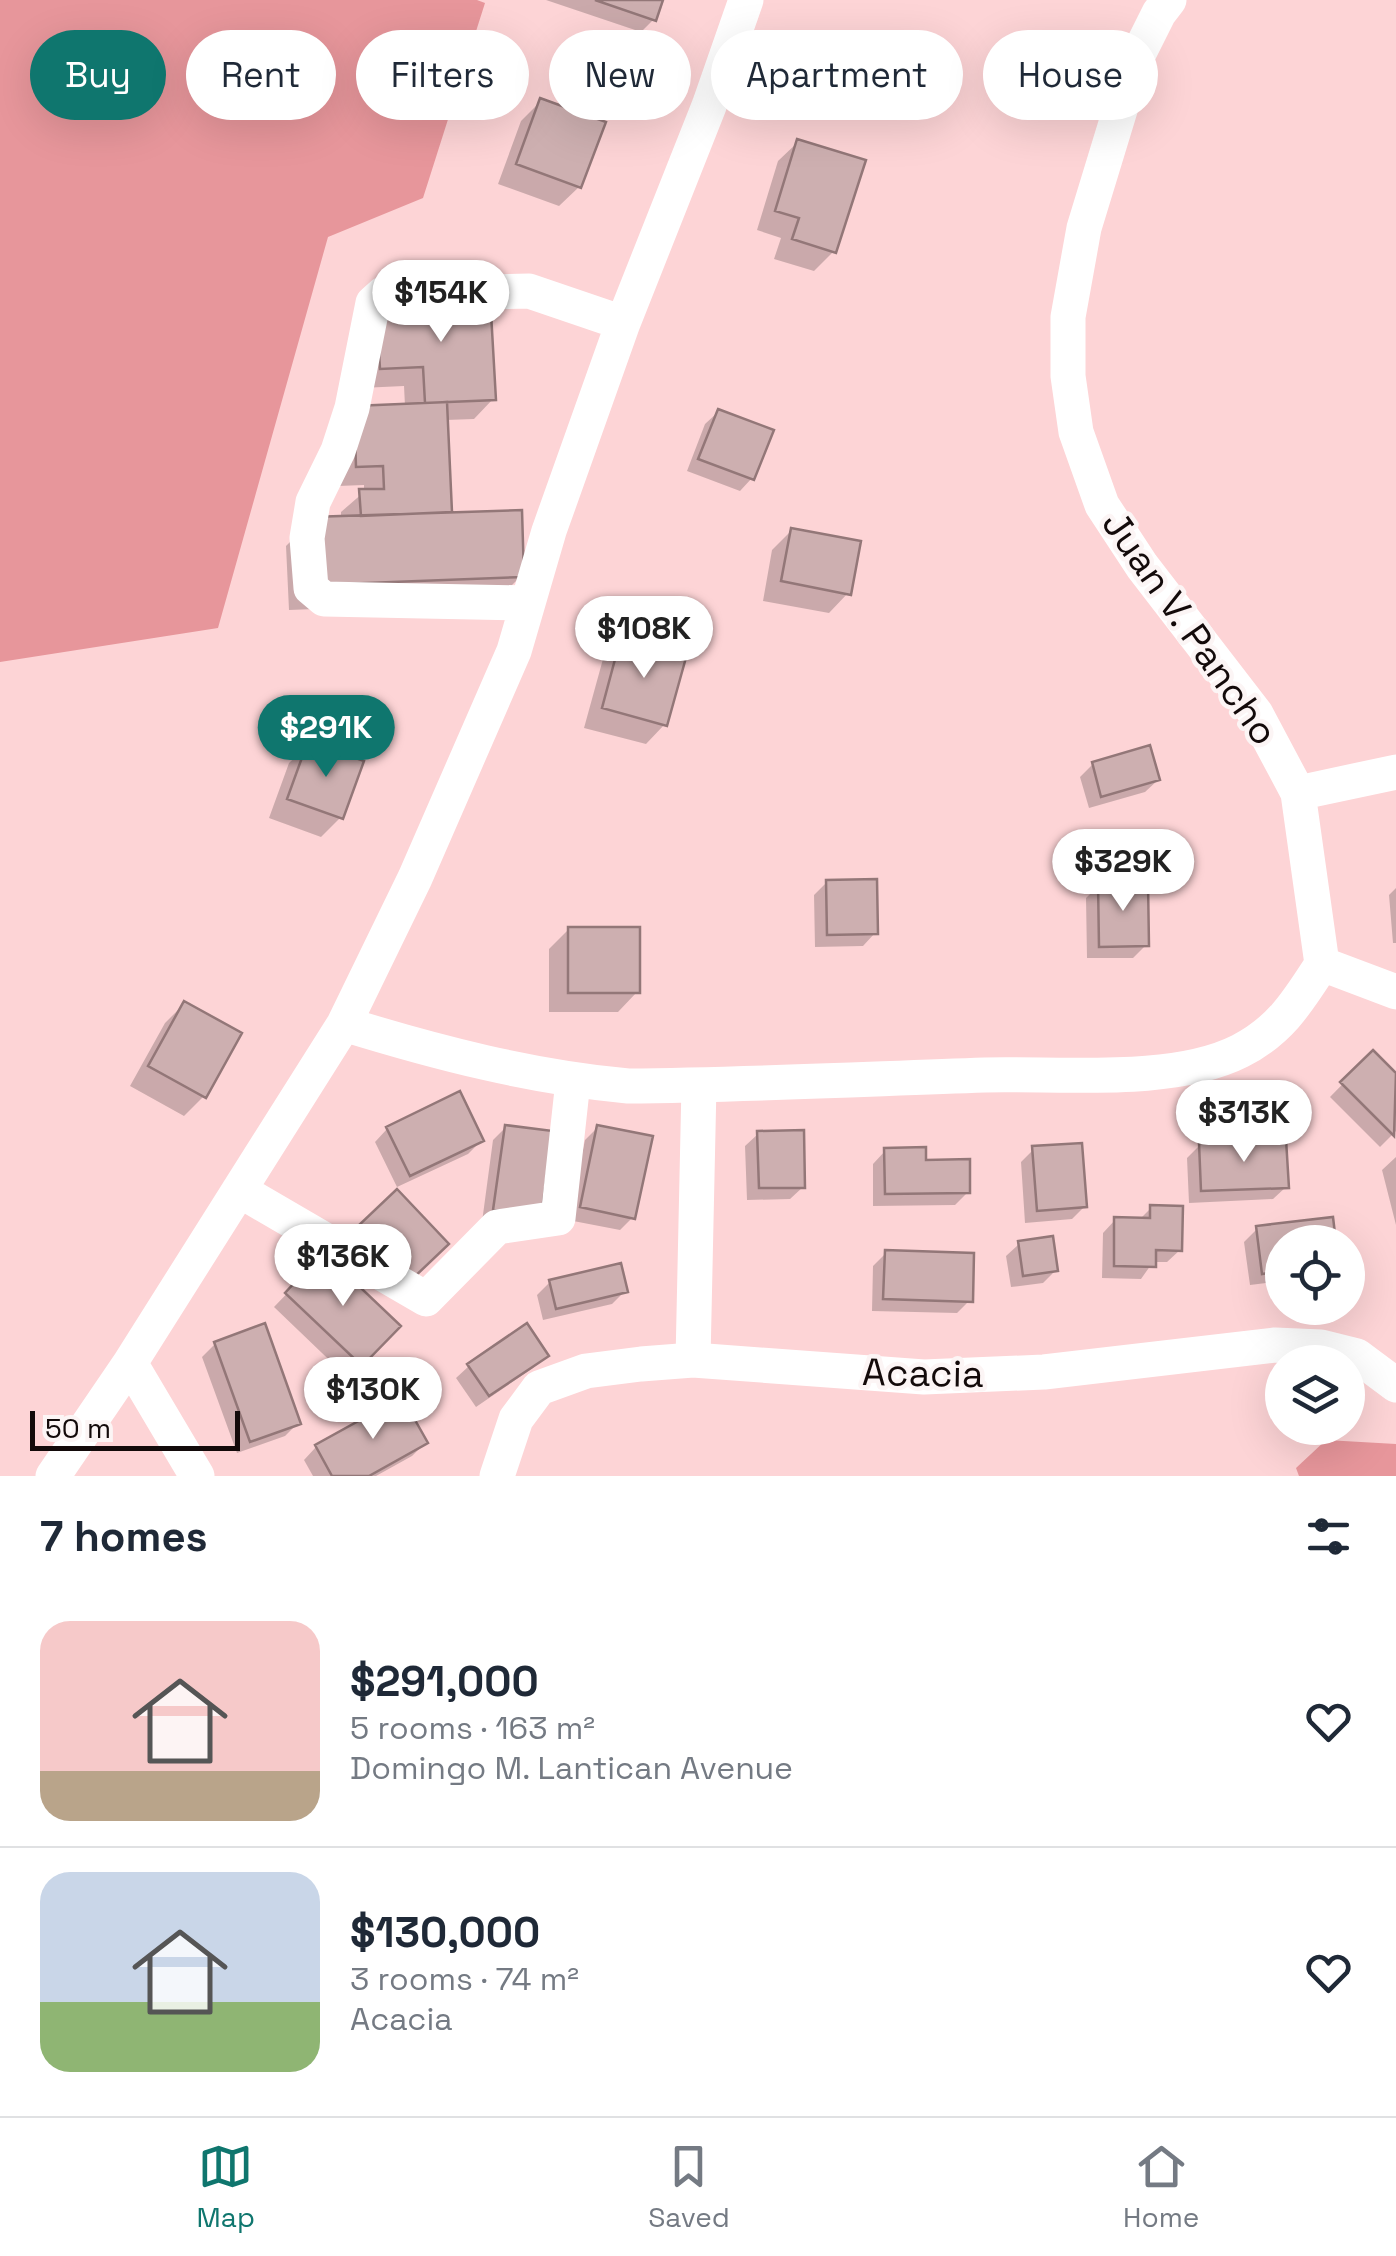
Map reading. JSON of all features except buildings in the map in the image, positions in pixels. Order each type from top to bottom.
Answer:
[{"type":"street","points":[[52,1476],[130,1363],[344,1024],[455,792],[514,651],[548,530],[746,0]]},
{"type":"street","name":"Juan V. Pancho","points":[[1169,0],[1134,61],[1084,228],[1068,317],[1068,376],[1076,432],[1102,505],[1142,566],[1256,714],[1298,793],[1322,964]]},
{"type":"street","points":[[528,603],[324,599],[311,588],[307,538],[313,502],[338,451],[352,408],[373,303],[383,294],[530,290],[623,323]]},
{"type":"street","points":[[1298,793],[1396,772]]},
{"type":"street","points":[[344,1024],[434,1052],[573,1080],[628,1086],[1125,1075],[1186,1067],[1239,1052],[1284,1021],[1322,964],[1396,992]]},
{"type":"street","points":[[239,1190],[426,1299],[497,1227],[558,1218],[573,1080]]},
{"type":"street","points":[[694,1360],[699,1085]]},
{"type":"street","name":"Acacia","points":[[498,1476],[516,1419],[540,1388],[586,1371],[694,1360],[924,1377],[1044,1372],[1275,1345],[1321,1347],[1357,1356],[1396,1385]]},
{"type":"street","points":[[130,1363],[197,1476]]},
{"type":"shaded area","points":[[0,0],[485,3],[476,30],[356,30],[356,120],[448,120],[423,198],[328,237],[218,628],[0,662]]},
{"type":"shaded area","points":[[145,0],[1396,0],[1396,1476],[0,1476],[0,355],[96,120],[166,120],[166,30],[133,30]]},
{"type":"shaded area","points":[[1396,1444],[1396,1476],[1299,1476],[1296,1468],[1321,1445]]}]
